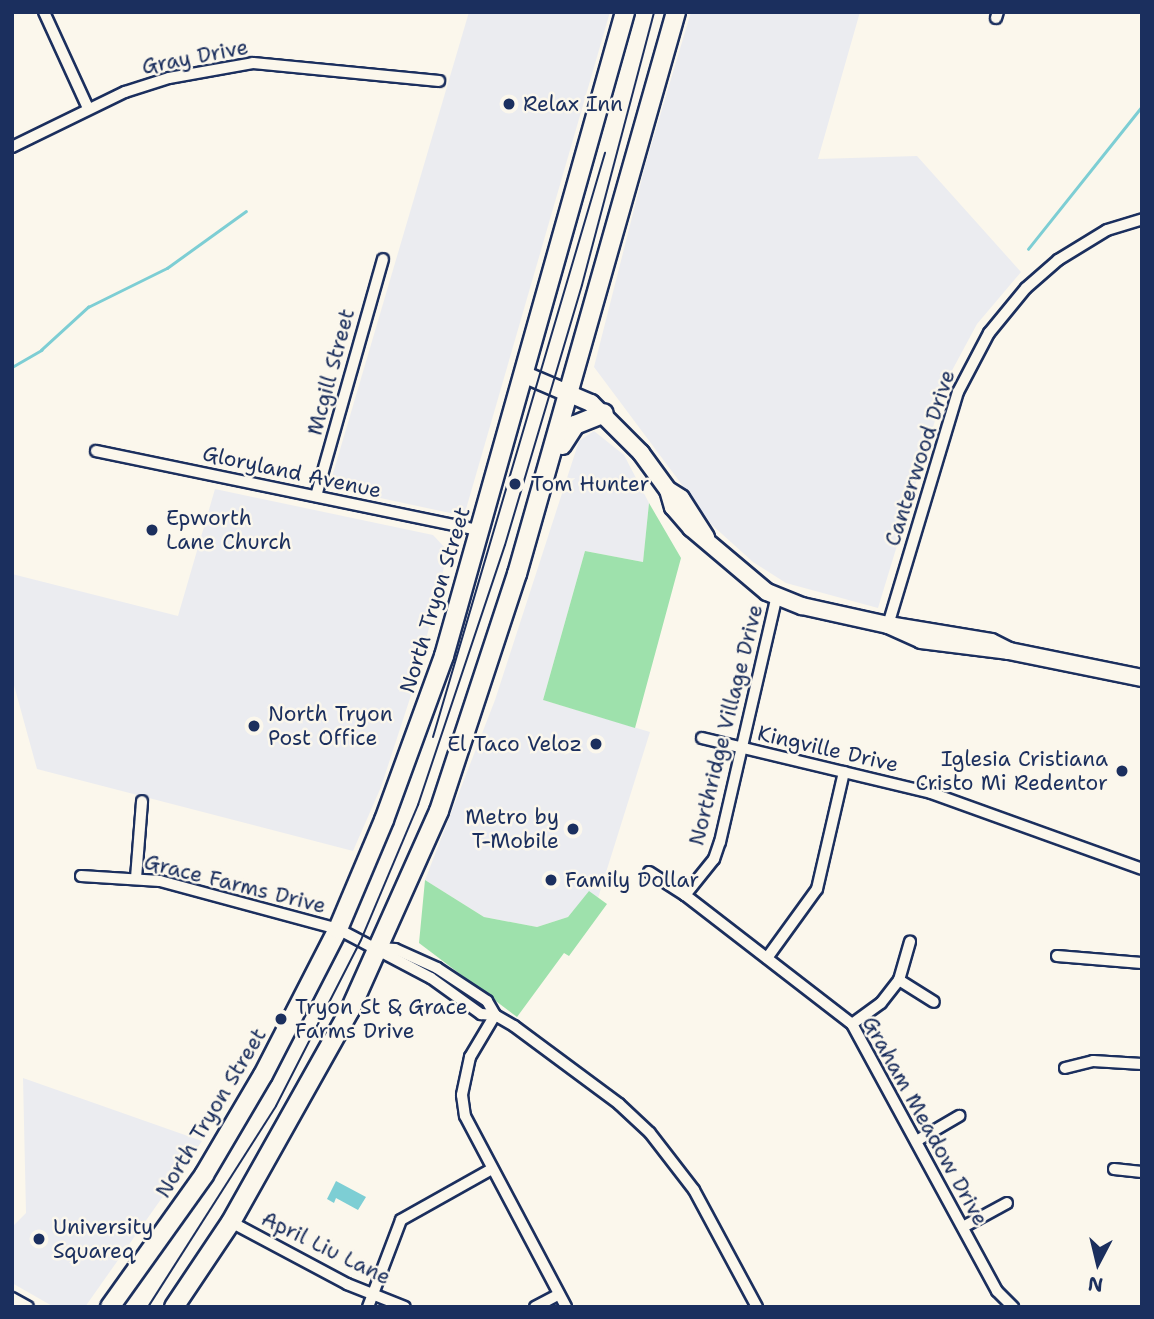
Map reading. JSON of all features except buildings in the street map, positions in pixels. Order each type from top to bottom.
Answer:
[{"type":"main road","name":"North Tryon Street","points":[[110,1307],[204,1175],[263,1075],[338,929],[422,722],[481,531],[625,12]]},
{"type":"main road","points":[[174,1307],[231,1222],[311,1083],[380,948],[439,811],[475,709],[571,392],[676,12]]},
{"type":"main road","points":[[549,466],[575,425],[604,413]]},
{"type":"street","points":[[44,12],[88,108]]},
{"type":"street","name":"Gray Drive","points":[[12,147],[88,108],[169,78],[253,63],[439,81]]},
{"type":"street","name":"Canterwood Drive","points":[[888,625],[958,392],[982,344],[1022,292],[1058,260],[1107,230],[1142,219]]},
{"type":"street","name":"Mcgill Street","points":[[316,496],[383,259]]},
{"type":"street","points":[[523,374],[571,392],[604,413],[668,490],[681,498],[701,523],[706,537],[734,568],[777,596],[888,625],[991,642],[1009,651],[1142,678]]},
{"type":"street","name":"Gloryland Avenue","points":[[96,451],[481,531]]},
{"type":"street","name":"Northridge Village Drive","points":[[685,895],[717,852],[739,747],[777,596]]},
{"type":"street","name":"Kingville Drive","points":[[702,738],[931,793],[1142,869]]},
{"type":"street","points":[[767,958],[817,889],[844,772]]},
{"type":"street","points":[[136,878],[142,800]]},
{"type":"street","name":"Graham Meadow Drive","points":[[649,872],[685,895],[852,1024],[918,1140],[997,1291],[1013,1307]]},
{"type":"street","name":"Grace Farms Drive","points":[[81,876],[136,878],[338,929],[380,948],[481,1014],[495,1015],[580,1073],[650,1133],[694,1190],[757,1307]]},
{"type":"street","points":[[852,1024],[881,1003],[898,980],[910,942]]},
{"type":"street","points":[[1057,956],[1142,963]]},
{"type":"street","points":[[898,980],[934,1002]]},
{"type":"street","points":[[495,1015],[470,1057],[462,1096],[471,1134],[566,1307]]},
{"type":"street","points":[[1065,1068],[1093,1061],[1142,1064]]},
{"type":"street","points":[[918,1140],[960,1116]]},
{"type":"street","points":[[368,1307],[401,1220],[492,1169]]},
{"type":"street","points":[[1115,1169],[1142,1172]]},
{"type":"street","points":[[963,1227],[1007,1203]]},
{"type":"street","name":"April Liu Lane","points":[[231,1222],[373,1295],[405,1307]]},
{"type":"street","points":[[535,1307],[559,1294]]},
{"type":"street","points":[[12,1298],[29,1307]]},
{"type":"shaded area","points":[[469,12],[610,12],[464,516],[329,487]]},
{"type":"shaded area","points":[[691,12],[860,12],[818,159],[917,156],[1021,272],[977,324],[948,378],[878,608],[786,583],[753,562],[712,525],[594,367],[645,166]]},
{"type":"shaded area","points":[[594,431],[624,455],[649,503],[643,562],[585,551],[543,700],[650,732],[598,898],[589,892],[568,917],[537,927],[484,917],[425,880],[495,700],[579,441]]},
{"type":"shaded area","points":[[215,489],[433,535],[448,551],[416,680],[381,787],[353,851],[37,769],[12,678],[12,574],[178,616]]},
{"type":"shaded area","points":[[23,1078],[202,1141],[85,1307],[54,1307],[12,1283],[12,1227],[26,1213]]},
{"type":"green space","points":[[649,503],[681,558],[635,728],[543,700],[585,551],[643,562]]},
{"type":"green space","points":[[425,880],[484,917],[537,927],[568,917],[589,891],[607,904],[569,956],[564,953],[517,1017],[419,943]]},
{"type":"water","points":[[336,1181],[366,1197],[358,1210],[336,1198],[334,1203],[327,1199]]},
{"type":"waterway","points":[[1028,249],[1142,106]]},
{"type":"waterway","points":[[12,367],[41,350],[88,307],[167,268],[246,211]]},
{"type":"tram line","points":[[148,1307],[276,1106],[361,940],[418,805],[505,545],[582,285],[654,12]]},
{"type":"tram line","points":[[433,737],[605,153]]},
{"type":"place","name":"Relax Inn","points":[[509,104]]},
{"type":"place","name":"Tom Hunter","points":[[515,484]]},
{"type":"place","name":"Epworth Lane Church","points":[[152,530]]},
{"type":"place","name":"North Tryon Post Office","points":[[254,726]]},
{"type":"place","name":"El Taco Veloz","points":[[596,744]]},
{"type":"place","name":"Iglesia Cristiana Cristo Mi Redentor","points":[[1122,771]]},
{"type":"place","name":"Metro by T-Mobile","points":[[573,829]]},
{"type":"place","name":"Family Dollar","points":[[551,880]]},
{"type":"place","name":"Tryon St & Grace Farms Drive","points":[[281,1019]]},
{"type":"place","name":"University Squareq","points":[[39,1239]]}]
